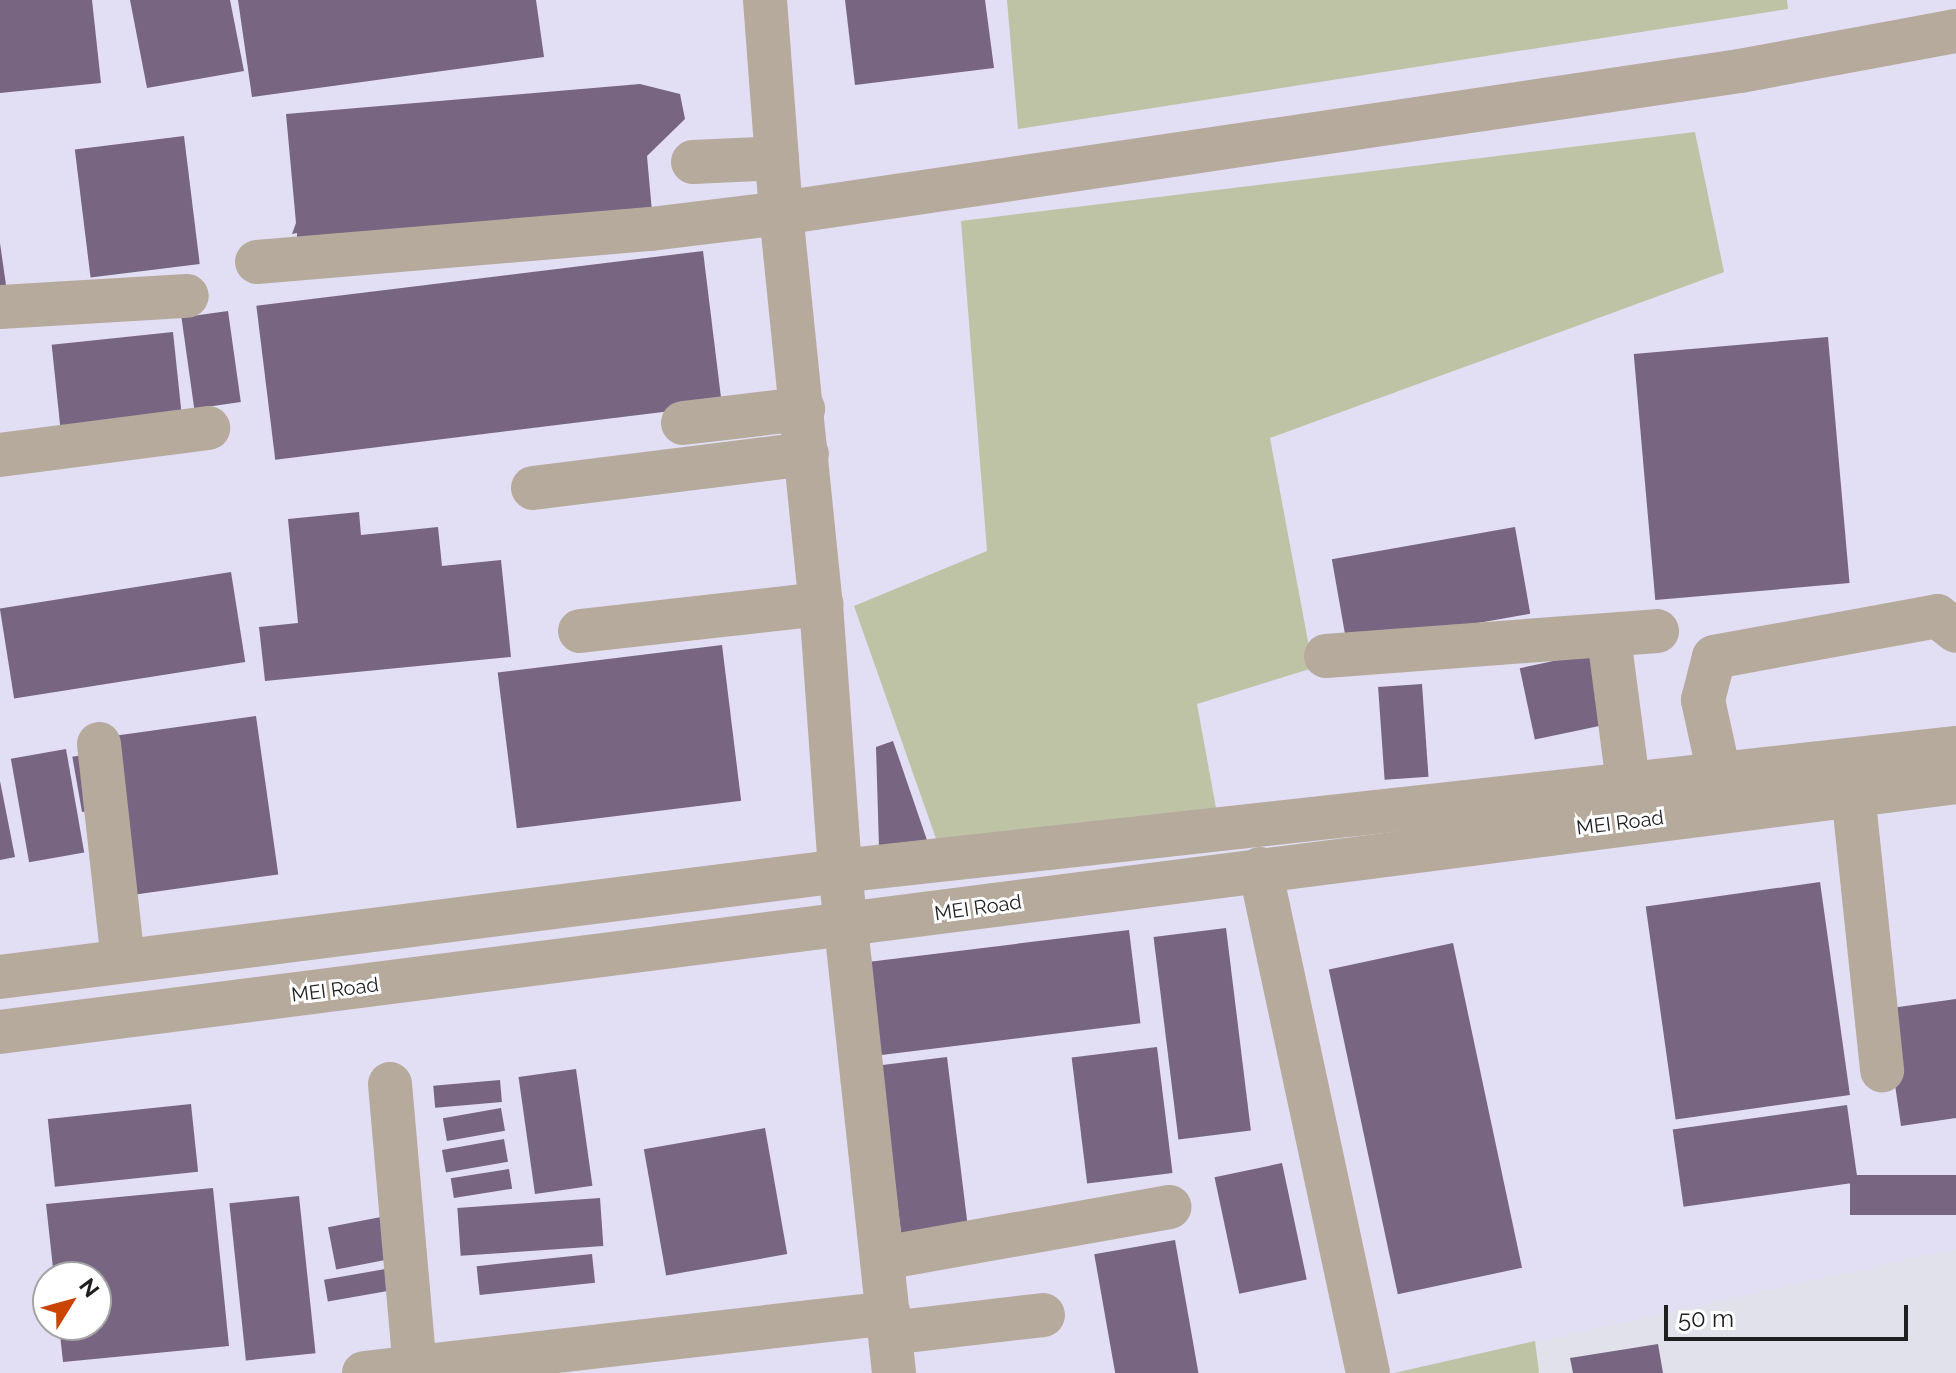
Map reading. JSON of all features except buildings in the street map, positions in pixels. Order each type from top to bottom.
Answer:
[{"type":"street","points":[[765,0],[781,213],[821,604],[840,871],[891,1340]]},
{"type":"street","points":[[257,262],[651,229],[781,213],[1740,71],[1956,31]]},
{"type":"street","points":[[693,162],[777,158]]},
{"type":"street","points":[[0,307],[187,296]]},
{"type":"street","points":[[683,423],[803,409]]},
{"type":"street","points":[[0,455],[208,428]]},
{"type":"street","points":[[533,488],[807,454]]},
{"type":"street","points":[[580,631],[821,604]]},
{"type":"street","points":[[1719,773],[1703,700],[1714,657],[1937,616],[1956,631]]},
{"type":"street","points":[[1326,656],[1609,638],[1657,631]]},
{"type":"street","points":[[1609,638],[1628,782]]},
{"type":"street","points":[[99,744],[123,961]]},
{"type":"street","name":"MEI Road","points":[[0,977],[840,871],[1256,828],[1628,782],[1956,748]]},
{"type":"street","name":"MEI Road","points":[[0,1032],[1956,782]]},
{"type":"street","points":[[1853,793],[1882,1070]]},
{"type":"street","points":[[1260,869],[1368,1373]]},
{"type":"street","points":[[390,1084],[415,1367]]},
{"type":"street","points":[[883,1258],[1169,1207]]},
{"type":"street","points":[[364,1373],[415,1367],[891,1340],[1043,1315]]},
{"type":"shaded area","points":[[0,0],[1956,0],[1956,1249],[1394,1373],[0,1373]]},
{"type":"shaded area","points":[[1956,1249],[1956,1373],[1394,1373],[1535,1341]]},
{"type":"green space","points":[[1007,0],[1787,0],[1788,9],[1018,129]]},
{"type":"green space","points":[[1695,132],[1724,272],[1270,438],[1313,668],[1197,704],[1216,808],[939,847],[854,606],[987,551],[961,221]]},
{"type":"green space","points":[[1535,1341],[1539,1373],[1394,1373]]}]
